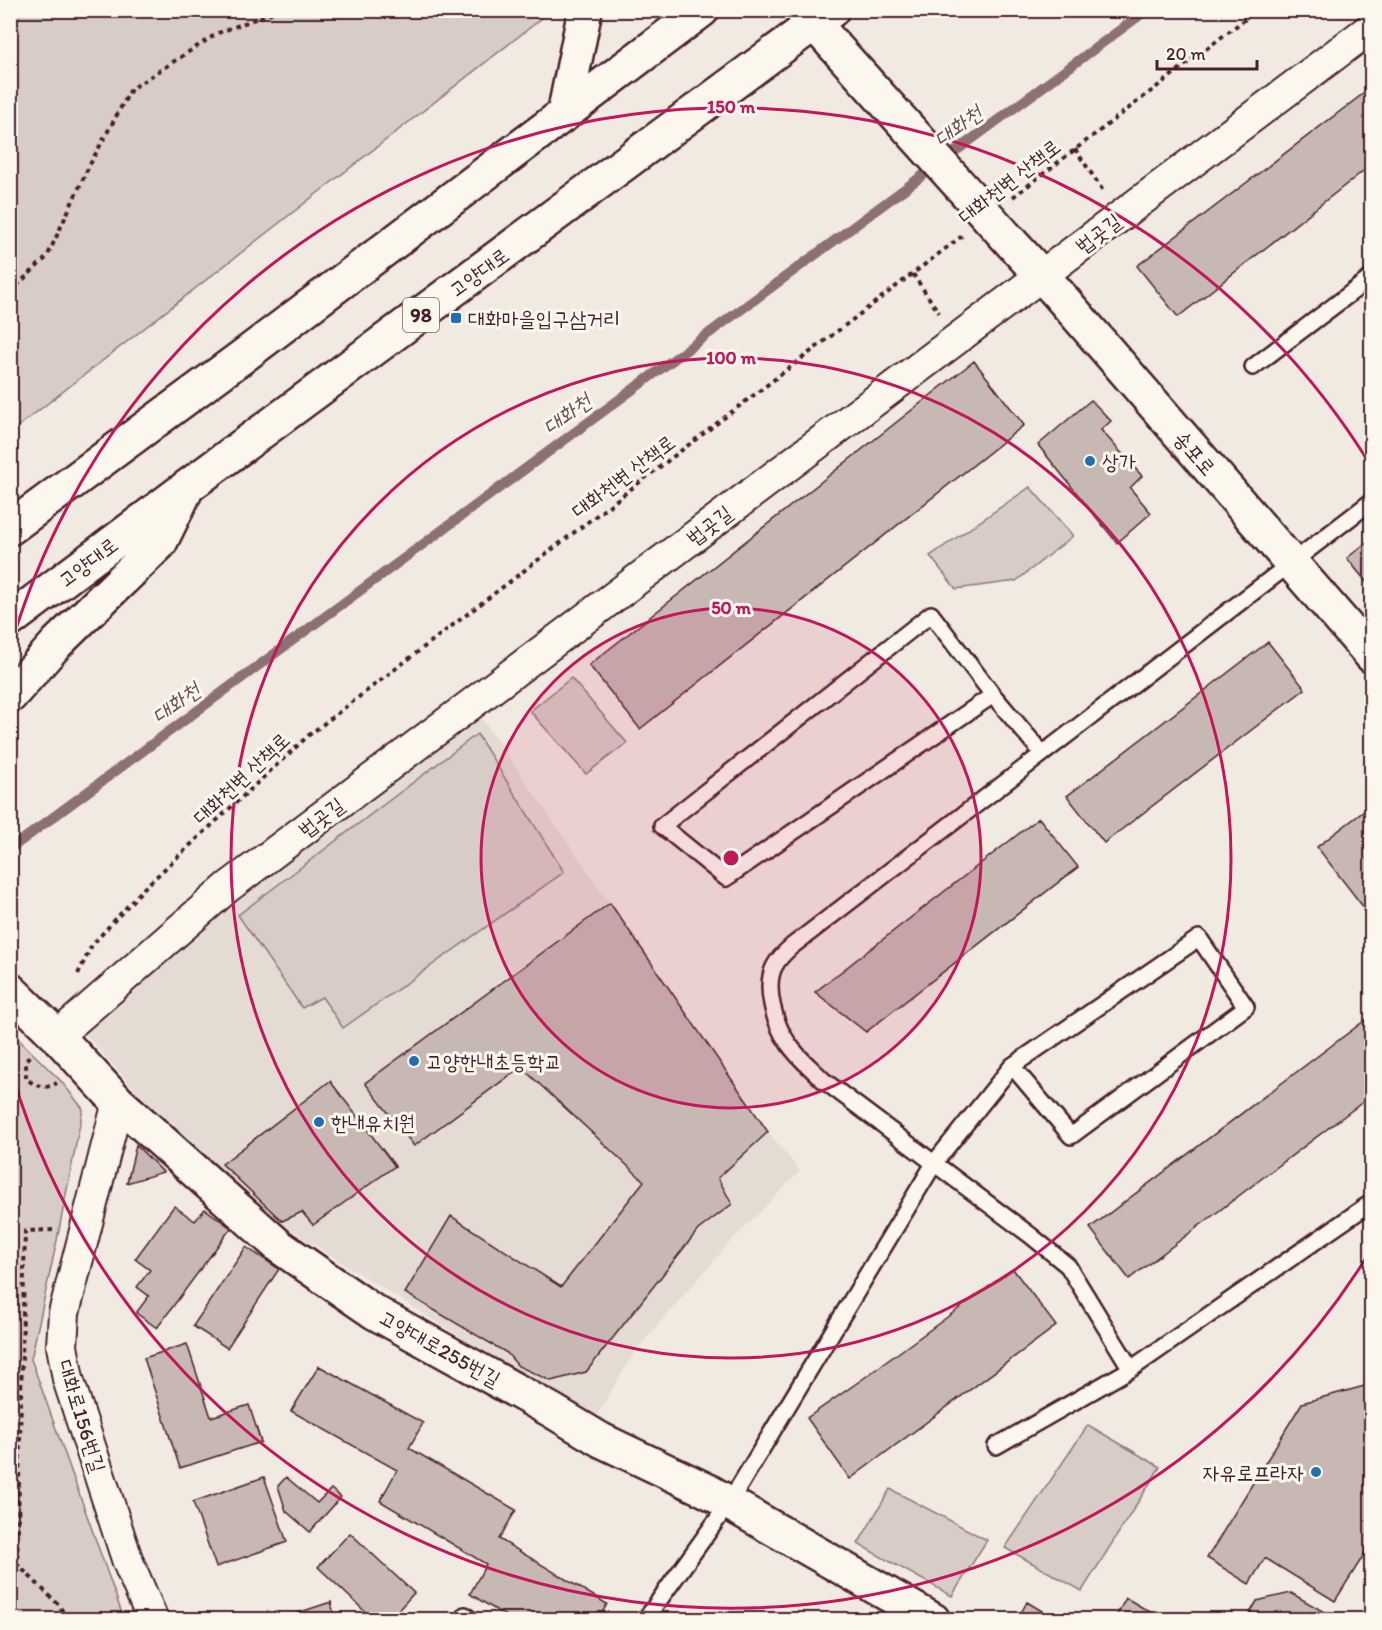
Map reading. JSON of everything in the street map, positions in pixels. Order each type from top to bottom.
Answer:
[{"type":"main road","points":[[564,115],[585,10]]},
{"type":"main road","points":[[10,528],[246,354],[702,10]]},
{"type":"main road","name":"송포로","points":[[816,15],[865,80],[1042,276],[1371,656]]},
{"type":"main road","name":"고양대로","points":[[10,620],[816,15]]},
{"type":"main road","points":[[10,696],[57,643],[160,543],[187,488]]},
{"type":"main road","name":"고양대로255번길","points":[[11,991],[44,1044],[118,1102],[280,1247],[374,1312],[601,1440],[708,1491],[933,1620]]},
{"type":"street","name":"법곳길","points":[[44,1044],[228,887],[1371,27]]},
{"type":"street","name":"대화로156번길","points":[[118,1102],[64,1313],[62,1346],[68,1378],[125,1551],[153,1620]]},
{"type":"lane","points":[[1253,367],[1371,277]]},
{"type":"lane","points":[[1131,1370],[1068,1266],[1030,1234],[935,1162],[850,1101],[800,1058],[786,1041],[774,1013],[770,984],[773,969],[781,956],[792,946],[1371,501]]},
{"type":"lane","points":[[993,695],[726,878],[662,826],[931,614],[993,695],[1042,753]]},
{"type":"lane","points":[[645,1620],[729,1503],[935,1162],[1012,1066],[1199,938],[1246,1007],[1071,1136],[1012,1066]]},
{"type":"lane","points":[[996,1446],[1131,1370],[1371,1202]]},
{"type":"path","points":[[10,292],[46,257],[89,166],[131,89],[218,33],[279,10]]},
{"type":"path","name":"대화천변 산책로","points":[[1012,197],[1257,10]]},
{"type":"path","points":[[1076,149],[1106,196]]},
{"type":"path","name":"대화천변 산책로","points":[[77,975],[92,945],[144,888],[309,735],[967,232]]},
{"type":"path","points":[[913,274],[943,319]]},
{"type":"path","points":[[44,1044],[26,1061],[26,1078],[38,1086],[50,1087],[61,1081]]},
{"type":"path","points":[[17,1564],[25,1231],[58,1230]]},
{"type":"path","points":[[10,1564],[17,1564],[58,1604],[68,1620]]},
{"type":"shaded area","points":[[20,10],[546,11],[541,19],[11,432],[10,60]]},
{"type":"shaded area","points":[[1030,487],[1073,536],[1016,581],[956,589],[930,556]]},
{"type":"shaded area","points":[[571,678],[627,743],[586,774],[530,711]]},
{"type":"shaded area","name":"고양한내초등학교","points":[[476,710],[768,1132],[800,1171],[732,1240],[635,1351],[595,1418],[510,1368],[276,1221],[139,1094],[80,1028]]},
{"type":"shaded area","points":[[477,734],[564,872],[343,1028],[322,997],[302,1008],[238,915]]},
{"type":"shaded area","points":[[11,1032],[61,1081],[83,1109],[31,1359],[124,1619],[11,1619]]},
{"type":"shaded area","points":[[1088,1425],[1160,1467],[1082,1591],[1005,1548]]},
{"type":"shaded area","points":[[890,1489],[987,1540],[952,1596],[858,1544]]},
{"type":"building","points":[[1372,87],[1372,164],[1178,317],[1137,266]]},
{"type":"building","points":[[974,361],[1024,425],[640,729],[589,665]]},
{"type":"building","name":"상가","points":[[1091,400],[1111,421],[1101,430],[1142,476],[1130,488],[1151,513],[1117,543],[1038,445]]},
{"type":"building","points":[[1372,538],[1372,589],[1347,558]]},
{"type":"building","points":[[1268,642],[1305,689],[1104,843],[1067,796]]},
{"type":"building","points":[[1372,805],[1372,917],[1371,917],[1317,847]]},
{"type":"building","points":[[1039,818],[1078,867],[866,1032],[815,992]]},
{"type":"building","points":[[610,903],[768,1132],[718,1178],[732,1204],[698,1230],[586,1372],[551,1381],[518,1366],[507,1353],[405,1293],[451,1216],[561,1287],[644,1181],[521,1067],[414,1146],[365,1083]]},
{"type":"building","points":[[1372,1015],[1372,1095],[1129,1279],[1090,1228]]},
{"type":"building","name":"한내유치원","points":[[330,1081],[395,1166],[313,1225],[302,1212],[282,1221],[222,1164]]},
{"type":"building","points":[[136,1145],[163,1172],[127,1183]]},
{"type":"building","points":[[174,1206],[195,1221],[205,1209],[231,1228],[157,1328],[136,1313],[149,1296],[137,1287],[150,1270],[135,1259]]},
{"type":"building","points":[[246,1247],[279,1269],[227,1348],[193,1326]]},
{"type":"building","points":[[1013,1269],[1056,1326],[850,1479],[807,1418]]},
{"type":"building","points":[[187,1344],[211,1417],[249,1405],[261,1442],[180,1468],[144,1358]]},
{"type":"building","points":[[319,1366],[423,1423],[409,1448],[516,1510],[499,1539],[607,1604],[598,1620],[512,1620],[470,1594],[486,1564],[380,1501],[397,1470],[291,1411]]},
{"type":"building","name":"자유로프라자","points":[[1372,1384],[1372,1542],[1335,1601],[1265,1558],[1249,1584],[1207,1558],[1302,1403]]},
{"type":"building","points":[[264,1477],[287,1542],[216,1567],[193,1502]]},
{"type":"building","points":[[286,1477],[317,1503],[331,1489],[341,1497],[310,1532],[286,1511],[278,1486]]},
{"type":"building","points":[[350,1533],[414,1593],[389,1620],[374,1620],[318,1567]]},
{"type":"building","points":[[1291,1593],[1333,1617],[1332,1620],[1246,1620],[1257,1601]]},
{"type":"building","points":[[1126,1598],[1164,1620],[1114,1620]]},
{"type":"building","points":[[331,1602],[335,1620],[276,1620]]},
{"type":"building","points":[[1027,1602],[1057,1620],[1017,1620]]},
{"type":"waterway","name":"대화천","points":[[10,849],[1147,10]]},
{"type":"place","name":"대화마을입구삼거리","points":[[456,318]]},
{"type":"place","name":"상가","points":[[1090,461]]},
{"type":"place","name":"고양한내초등학교","points":[[414,1061]]},
{"type":"place","name":"한내유치원","points":[[319,1122]]},
{"type":"place","name":"자유로프라자","points":[[1316,1472]]}]
